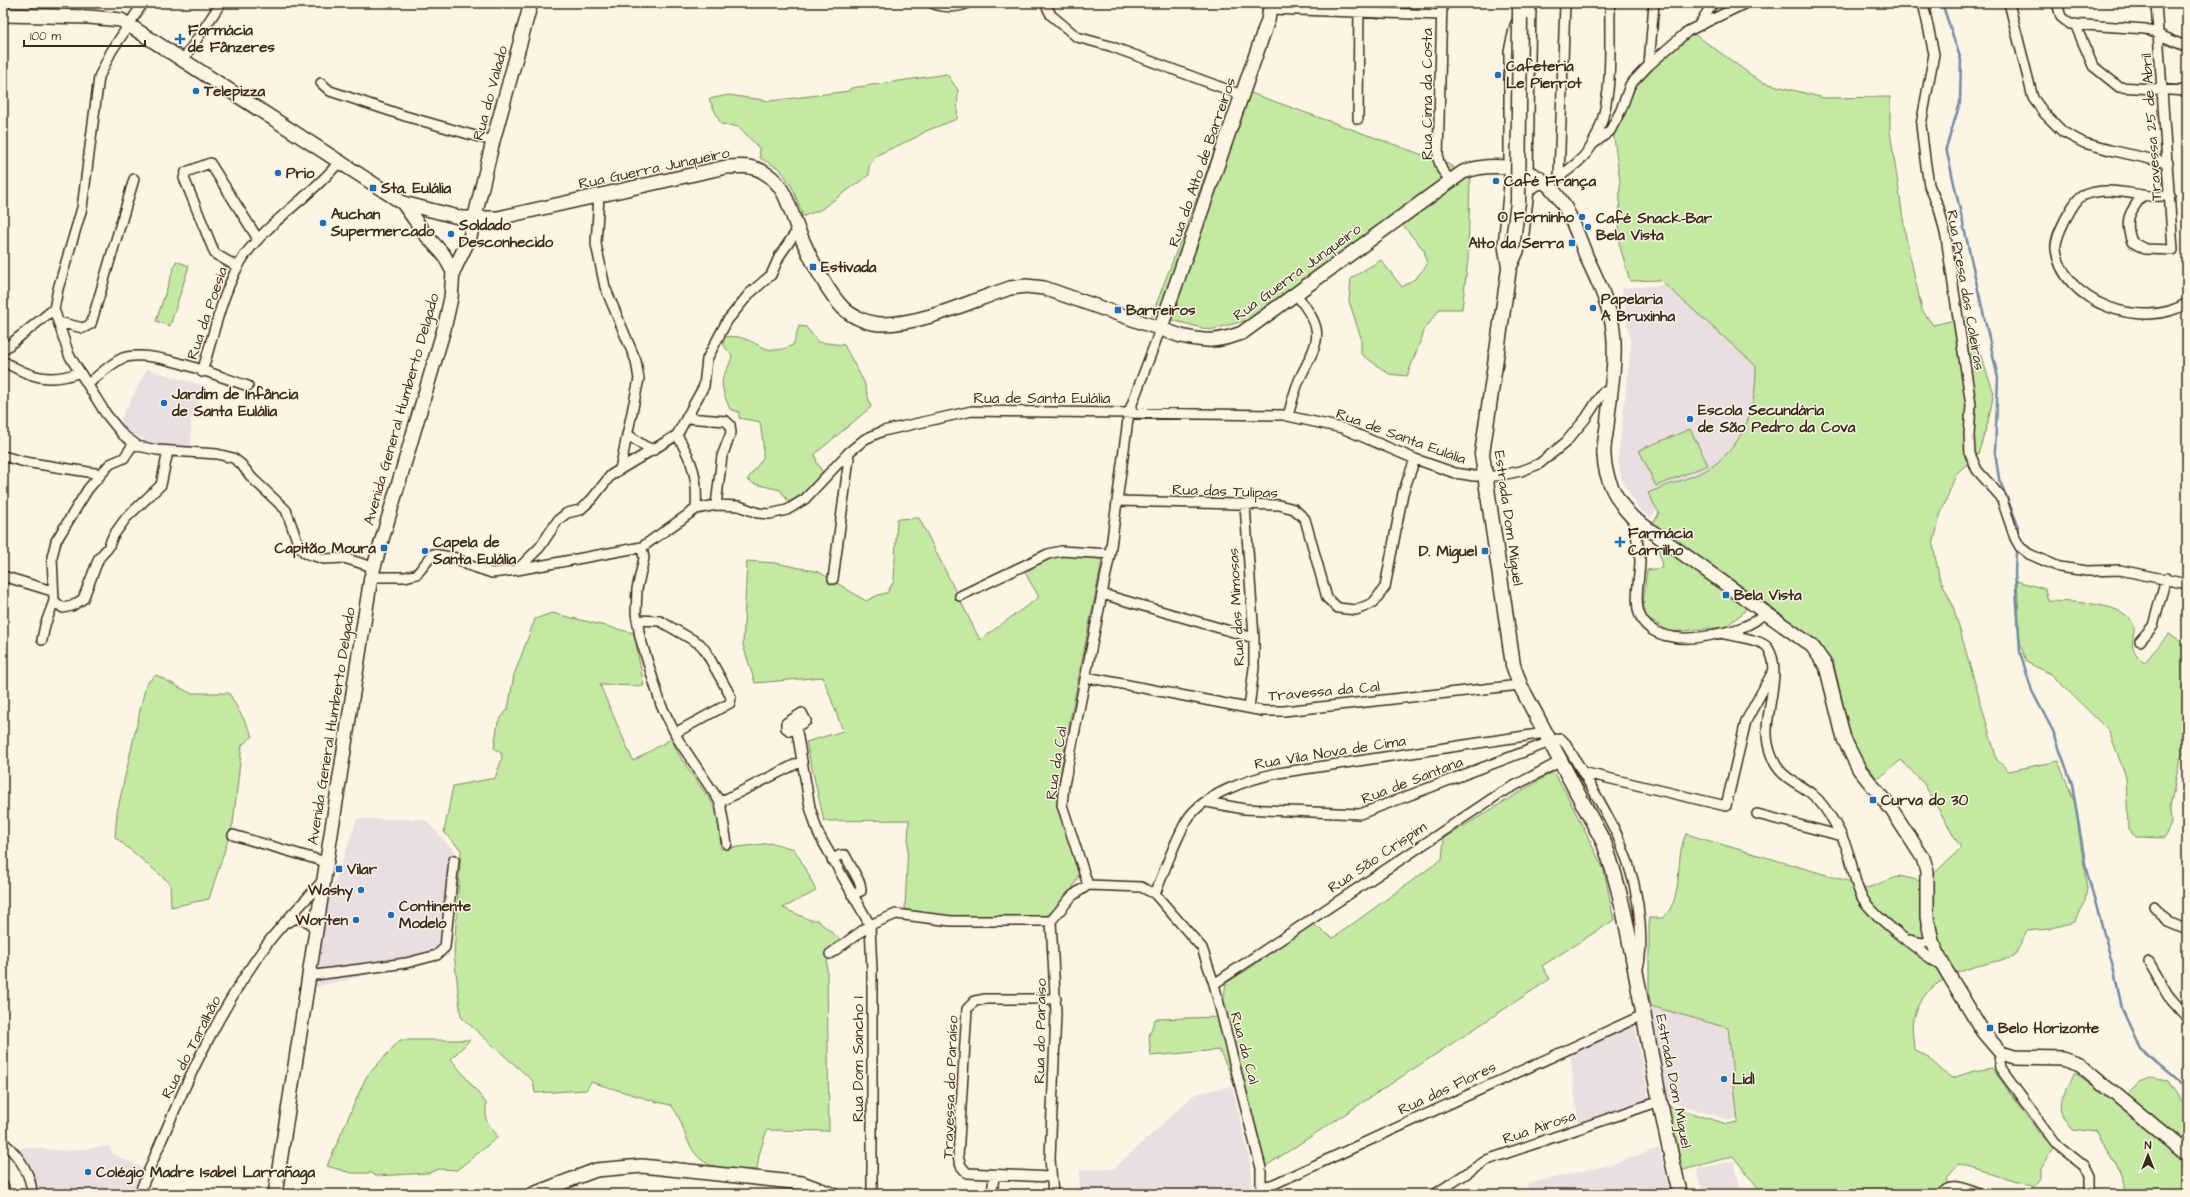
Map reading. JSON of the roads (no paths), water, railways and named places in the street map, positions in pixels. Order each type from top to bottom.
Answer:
[{"type":"main road","name":"Estrada Dom Miguel","points":[[1520,3],[1518,196],[1509,270],[1482,447],[1484,477],[1513,664],[1520,685],[1604,843],[1611,862],[1621,899],[1660,1101],[1680,1194]]},
{"type":"street","points":[[143,3],[129,24],[99,77],[82,208],[58,289],[54,309],[69,355],[106,414],[123,435],[134,443],[157,450],[217,454],[233,458],[241,464],[252,478],[286,510],[298,546],[305,553],[324,559],[344,558],[372,572]]},
{"type":"street","points":[[183,60],[220,3]]},
{"type":"street","name":"Rua do Valado","points":[[470,237],[493,141],[531,3]]},
{"type":"street","points":[[932,3],[938,6],[961,6],[968,3]]},
{"type":"street","points":[[1045,3],[1052,15],[1077,37],[1110,46],[1242,94]]},
{"type":"street","points":[[1358,119],[1359,3]]},
{"type":"street","name":"Rua Cima da Costa","points":[[1442,3],[1438,159],[1442,170],[1451,181]]},
{"type":"street","name":"Estrada Dom Miguel","points":[[1509,270],[1520,248],[1527,190],[1525,172],[1528,3]]},
{"type":"street","points":[[1559,177],[1565,3]]},
{"type":"street","points":[[1527,190],[1537,183],[1547,185],[1559,177],[1583,158],[1592,145],[1600,125],[1607,100],[1610,3]]},
{"type":"street","points":[[1649,65],[1654,3]]},
{"type":"street","points":[[1698,26],[1713,3]]},
{"type":"street","points":[[1592,145],[1610,131],[1621,110],[1630,85],[1649,65],[1688,31],[1746,3]]},
{"type":"street","name":"Rua Presa das Caleiras","points":[[1923,3],[1934,54],[1921,125],[1929,185],[1938,208],[1946,237],[1966,363],[1971,405],[1969,435],[1970,454],[1977,470],[2001,497],[2015,538],[2020,547],[2043,561],[2059,567],[2086,571],[2120,570],[2166,578]]},
{"type":"street","points":[[2009,3],[2033,98],[2044,113],[2063,132],[2084,142],[2110,150],[2168,163]]},
{"type":"street","points":[[2057,3],[2061,17],[2070,24],[2146,29],[2187,47]]},
{"type":"street","name":"Travessa 25 de Abril","points":[[2143,196],[2128,218],[2128,232],[2132,242],[2145,249],[2173,250],[2156,3]]},
{"type":"street","points":[[1270,6],[1359,13],[1441,15]]},
{"type":"street","name":"Rua do Alto de Barreiros","points":[[1160,330],[1268,20],[1270,6]]},
{"type":"street","points":[[3,15],[89,17],[121,20],[129,24],[403,203],[425,234],[444,255],[453,272]]},
{"type":"street","name":"Estrada Dom Miguel","points":[[1509,270],[1505,246],[1511,184],[1511,51],[1515,29],[1520,18]]},
{"type":"street","points":[[2075,24],[2093,66],[2119,87],[2187,91]]},
{"type":"street","points":[[321,83],[330,90],[345,96],[405,116],[493,141]]},
{"type":"street","name":"Rua da Poesia","points":[[202,372],[233,275],[238,267],[258,239],[340,161]]},
{"type":"street","points":[[238,267],[215,254],[184,178],[186,172],[210,163],[258,239]]},
{"type":"street","name":"Rua Guerra Junqueiro","points":[[403,203],[462,218],[493,216],[498,218],[726,167],[747,166],[765,173],[780,185],[799,232],[827,286],[844,308],[861,320],[880,324],[907,322],[1010,288],[1026,286],[1044,288],[1160,330],[1201,341],[1222,340],[1242,333],[1463,172],[1473,169],[1510,167]]},
{"type":"street","points":[[1510,167],[1525,172],[1547,185],[1562,203],[1603,293],[1612,323],[1614,343],[1611,391],[1603,456],[1609,480],[1622,506],[1633,518],[1812,646],[1826,666],[1844,739],[1859,769],[1892,810],[1923,858],[1927,871],[1926,917],[1932,941],[1944,967],[1983,1032],[2001,1053],[2014,1057],[2062,1058],[2079,1064],[2187,1153]]},
{"type":"street","points":[[58,322],[83,328],[91,324],[134,179]]},
{"type":"street","points":[[2170,196],[2143,196],[2122,191],[2103,191],[2082,196],[2070,209],[2060,228],[2056,248],[2060,266],[2072,282],[2094,300],[2116,311],[2137,315],[2155,314],[2171,311],[2187,303]]},
{"type":"street","points":[[599,196],[596,244],[605,287],[636,361],[639,378],[620,469]]},
{"type":"street","points":[[425,234],[424,221],[435,212]]},
{"type":"street","points":[[453,272],[470,237],[493,216]]},
{"type":"street","points":[[517,570],[540,547],[558,520],[567,513],[580,510],[592,499],[611,475],[677,435],[704,386],[707,359],[727,321],[749,294],[771,275],[780,255],[794,235],[799,232]]},
{"type":"street","points":[[444,255],[453,257],[461,253]]},
{"type":"street","name":"Avenida General Humberto Delgado","points":[[274,1194],[372,572],[444,329],[451,298],[453,272]]},
{"type":"street","points":[[1288,416],[1301,376],[1314,354],[1317,338],[1315,326],[1308,308],[1296,294]]},
{"type":"street","points":[[3,350],[54,309]]},
{"type":"street","name":"Rua da Cal","points":[[1160,330],[1129,412],[1110,554],[1064,785],[1062,805],[1088,885],[1141,887],[1155,894],[1202,948],[1214,984],[1261,1168],[1261,1190]]},
{"type":"street","points":[[88,384],[121,359],[139,354],[156,357],[248,386]]},
{"type":"street","points":[[3,361],[27,375],[40,377],[64,377],[80,372]]},
{"type":"street","name":"Rua de Santa Eulália","points":[[372,572],[405,576],[417,574],[433,554],[456,558],[468,565],[492,573],[517,570],[642,547],[696,509],[716,506],[739,506],[758,513],[770,514],[787,510],[805,499],[848,453],[865,439],[883,431],[972,411],[1129,412],[1288,416],[1342,428],[1415,459],[1455,473],[1484,477],[1521,471],[1539,464],[1566,442],[1586,418],[1603,392],[1611,391]]},
{"type":"street","points":[[687,418],[726,421],[730,425],[731,433],[722,456],[716,506]]},
{"type":"street","points":[[627,434],[644,446],[654,450]]},
{"type":"street","points":[[677,435],[695,471],[698,487],[696,509]]},
{"type":"street","points":[[42,640],[45,625],[54,602],[52,591],[52,557],[56,541],[88,489],[110,464],[124,458],[134,443]]},
{"type":"street","points":[[54,602],[63,608],[72,606],[83,599],[99,558],[108,548],[113,536],[126,518],[161,485],[168,451]]},
{"type":"street","points":[[833,579],[849,459],[848,453]]},
{"type":"street","points":[[3,456],[24,462],[101,474]]},
{"type":"street","name":"Rua das Tulipas","points":[[1118,501],[1279,505],[1294,509],[1305,519],[1327,598],[1338,608],[1356,610],[1373,604],[1385,587],[1403,493],[1415,459]]},
{"type":"street","name":"Rua das Mimosas","points":[[1244,505],[1254,638],[1254,668],[1249,708]]},
{"type":"street","points":[[1633,518],[1640,561],[1637,593],[1638,610],[1644,621],[1652,630],[1665,636],[1684,640],[1720,633],[1755,621],[1765,612]]},
{"type":"street","points":[[642,547],[644,558],[637,590],[637,620],[648,664],[661,705],[679,741],[720,802],[727,844]]},
{"type":"street","points":[[960,596],[1048,554],[1061,551],[1110,554]]},
{"type":"street","points":[[3,576],[52,591]]},
{"type":"street","points":[[2140,641],[2154,626],[2166,578],[2187,584]]},
{"type":"street","points":[[1102,594],[1254,638]]},
{"type":"street","points":[[637,620],[660,621],[700,644],[705,650],[731,697],[730,702],[675,733]]},
{"type":"street","points":[[1720,633],[1758,642],[1767,647],[1772,656],[1774,670],[1767,722],[1768,743],[1774,764],[1782,774],[1815,795],[1842,836],[1862,898],[1872,911],[1928,957],[1944,967]]},
{"type":"street","points":[[1582,772],[1726,806],[1746,721],[1774,670]]},
{"type":"street","name":"Travessa da Cal","points":[[1086,677],[1263,711],[1284,711],[1520,685]]},
{"type":"street","points":[[796,726],[810,807],[818,833],[870,925]]},
{"type":"street","name":"Estrada Dom Miguel","points":[[1548,738],[1561,740],[1609,815],[1626,854],[1638,896],[1642,951],[1636,975]]},
{"type":"street","name":"Rua de Santana","points":[[1207,802],[1244,809],[1360,814],[1548,738]]},
{"type":"street","name":"Rua Vila Nova de Cima","points":[[1155,894],[1188,819],[1207,802],[1249,779],[1278,773],[1548,738]]},
{"type":"street","points":[[720,802],[802,761]]},
{"type":"street","name":"Rua São Crispim","points":[[1214,984],[1499,794],[1561,761]]},
{"type":"street","points":[[1757,814],[1842,836]]},
{"type":"street","points":[[233,835],[326,862]]},
{"type":"street","points":[[832,860],[840,855],[845,855],[860,883],[861,891],[852,895]]},
{"type":"street","points":[[308,976],[406,962],[437,955],[445,947],[454,860]]},
{"type":"street","name":"Rua do Taralhão","points":[[139,1194],[186,1083],[241,981],[268,942],[323,880]]},
{"type":"street","points":[[830,954],[870,925],[896,914],[950,921],[1051,921],[1072,896],[1088,885]]},
{"type":"street","points":[[2154,906],[2168,922],[2187,930]]},
{"type":"street","points":[[285,923],[297,918],[312,923],[315,931]]},
{"type":"street","name":"Rua do Paraíso","points":[[1051,921],[1056,999],[1056,1049],[1050,1177],[1053,1194]]},
{"type":"street","name":"Rua Dom Sancho I","points":[[870,925],[872,971],[872,1194]]},
{"type":"street","points":[[1906,939],[1916,943],[1932,941]]},
{"type":"street","points":[[2150,962],[2168,995],[2187,1017]]},
{"type":"street","name":"Travessa do Paraíso","points":[[1050,1177],[994,1176],[967,1173],[960,1166],[958,1157],[967,1009],[975,1002],[985,999],[1056,999]]},
{"type":"street","name":"Rua das Flores","points":[[1261,1190],[1643,1015]]},
{"type":"street","points":[[2001,1053],[1998,1061],[2000,1068],[2050,1136],[2067,1154],[2084,1166],[2089,1176],[2089,1194]]},
{"type":"street","name":"Rua Airosa","points":[[1435,1194],[1487,1160],[1660,1101]]},
{"type":"street","points":[[3,1142],[27,1170],[32,1183],[32,1194]]},
{"type":"street","points":[[533,1194],[596,1170],[642,1166],[802,1183],[832,1194]]},
{"type":"street","points":[[992,1194],[994,1176]]},
{"type":"street","points":[[1941,1194],[1944,1189],[1952,1186],[1980,1194]]},
{"type":"waterway","points":[[1942,3],[1961,60],[1960,103],[1946,148],[1998,378],[1995,452],[1999,479],[2018,525],[2017,532]]},
{"type":"waterway","points":[[2016,552],[2015,572],[2020,652],[2032,691],[2053,731],[2072,784],[2086,869],[2114,970],[2122,1009],[2140,1048],[2177,1079],[2187,1090]]},
{"type":"place","name":"Farmácia de Fânzeres","points":[[180,39]]},
{"type":"place","name":"Cafeteria Le Pierrot","points":[[1498,75]]},
{"type":"place","name":"Telepizza","points":[[196,91]]},
{"type":"place","name":"Prio","points":[[278,173]]},
{"type":"place","name":"Café França","points":[[1496,181]]},
{"type":"place","name":"Sta. Eulália","points":[[373,188]]},
{"type":"place","name":"O Forninho","points":[[1582,217]]},
{"type":"place","name":"Auchan Supermercado","points":[[323,223]]},
{"type":"place","name":"Café Snack-Bar Bela Vista","points":[[1588,227]]},
{"type":"place","name":"Soldado Desconhecido","points":[[451,234]]},
{"type":"place","name":"Alto da Serra","points":[[1572,243]]},
{"type":"place","name":"Estivada","points":[[813,267]]},
{"type":"place","name":"Papelaria A Bruxinha","points":[[1593,308]]},
{"type":"place","name":"Barreiros","points":[[1118,310]]},
{"type":"place","name":"Jardim de Infância de Santa Eulália","points":[[164,403]]},
{"type":"place","name":"Escola Secundária de São Pedro da Cova","points":[[1690,419]]},
{"type":"place","name":"Farmácia Carrilho","points":[[1620,542]]},
{"type":"place","name":"Capitão Moura","points":[[384,548]]},
{"type":"place","name":"Capela de Santa Eulália","points":[[425,551]]},
{"type":"place","name":"D. Miguel","points":[[1485,551]]},
{"type":"place","name":"Bela Vista","points":[[1726,595]]},
{"type":"place","name":"Curva do 30","points":[[1873,800]]},
{"type":"place","name":"Vilar","points":[[339,869]]},
{"type":"place","name":"Washy","points":[[361,890]]},
{"type":"place","name":"Continente Modelo","points":[[391,915]]},
{"type":"place","name":"Worten","points":[[356,920]]},
{"type":"place","name":"Belo Horizonte","points":[[1990,1028]]},
{"type":"place","name":"Lidl","points":[[1724,1079]]},
{"type":"place","name":"Colégio Madre Isabel Larrañaga","points":[[88,1172]]}]
